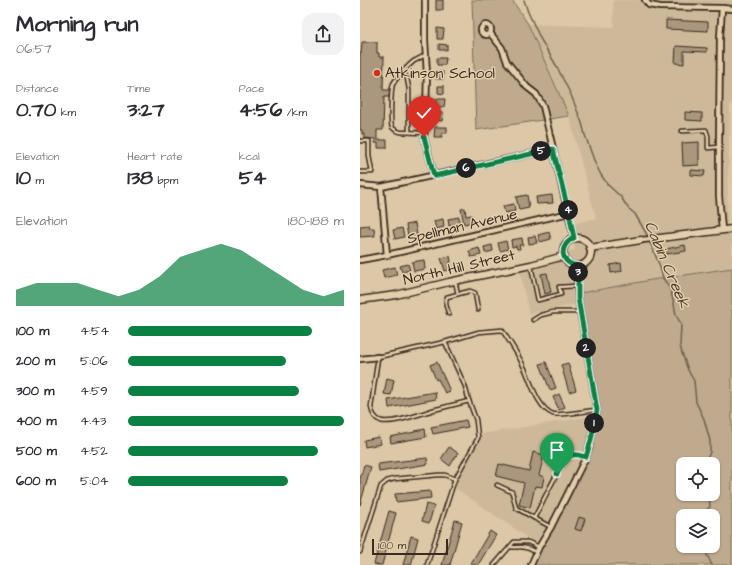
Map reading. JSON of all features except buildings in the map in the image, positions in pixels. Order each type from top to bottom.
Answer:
[{"type":"street","points":[[425,0],[427,74],[424,138],[434,176]]},
{"type":"street","points":[[645,0],[649,5],[660,7],[732,9]]},
{"type":"street","points":[[722,8],[720,37],[719,147],[719,196],[722,230]]},
{"type":"street","points":[[490,33],[502,48],[506,62],[536,94],[543,106],[574,238]]},
{"type":"street","points":[[360,184],[381,187],[553,149]]},
{"type":"street","points":[[381,187],[387,255]]},
{"type":"street","name":"Spellman Avenue","points":[[360,260],[569,213]]},
{"type":"street","points":[[590,248],[732,229]]},
{"type":"street","points":[[574,238],[582,239],[590,248],[590,256],[582,265],[578,266],[569,263],[564,256],[563,251],[566,243],[574,238]]},
{"type":"street","name":"North Hill Street","points":[[360,300],[396,295],[455,280],[531,265],[564,256]]},
{"type":"street","points":[[530,565],[586,457],[597,410],[578,298],[578,266]]},
{"type":"street","points":[[360,359],[378,357]]},
{"type":"lane","points":[[424,133],[400,132],[392,127],[391,123],[392,87],[394,82],[414,61],[426,55]]},
{"type":"lane","points":[[404,72],[409,89],[409,132]]},
{"type":"lane","points":[[682,131],[706,130],[708,136],[708,148],[719,147]]},
{"type":"lane","points":[[360,141],[369,141],[372,172],[360,172]]},
{"type":"lane","points":[[531,265],[538,300],[561,294],[559,287],[578,286]]},
{"type":"lane","points":[[455,280],[458,294]]},
{"type":"lane","points":[[449,314],[446,302],[447,297],[470,291],[475,293],[478,310]]},
{"type":"lane","points":[[532,320],[541,315],[553,312],[580,312]]},
{"type":"lane","points":[[469,401],[404,419],[381,421],[375,417],[370,407],[378,357],[445,342],[479,332],[502,330],[524,367],[537,398],[546,409],[554,414],[570,414],[597,410]]},
{"type":"lane","points":[[427,565],[455,479],[478,438],[476,420],[465,386],[445,342]]},
{"type":"lane","points":[[534,518],[560,466],[566,458],[574,454],[586,457]]},
{"type":"lane","points":[[360,552],[381,486],[387,481],[438,475],[445,475],[455,479]]},
{"type":"lane","points":[[498,485],[512,492],[516,508],[551,527]]},
{"type":"lane","points":[[494,565],[514,542],[528,542],[540,547]]},
{"type":"lane","points":[[510,547],[521,547],[537,552]]},
{"type":"shaded area","points":[[472,0],[512,0],[528,24],[569,116],[476,130]]},
{"type":"shaded area","points":[[613,0],[732,0],[732,103],[730,104],[727,226],[732,226],[732,268],[651,280],[575,294],[577,304],[529,314],[518,263],[575,250],[570,225],[596,218],[569,116],[528,24],[614,27]]},
{"type":"shaded area","points":[[732,268],[732,565],[530,565],[593,449],[598,415],[575,294],[651,280]]},
{"type":"shaded area","points":[[598,415],[593,449],[540,546],[452,486],[481,434]]},
{"type":"waterway","name":"Cabin Creek","points":[[524,0],[541,40],[571,95],[595,163],[601,175],[608,185],[621,197],[628,208],[635,214],[646,233],[659,264],[663,278],[670,289],[676,315],[681,324],[680,345],[682,353],[694,381],[696,402],[704,419],[710,441],[710,452],[708,457]]},
{"type":"waterway","name":"Cabin Creek","points":[[707,509],[710,507],[710,501]]},
{"type":"waterway","name":"Cabin Creek","points":[[707,553],[712,565]]},
{"type":"place","name":"Atkinson School","points":[[377,73]]},
{"type":"route","points":[[424,137],[434,176],[553,149],[574,238],[566,243],[563,251],[566,260],[569,263],[578,266],[578,298],[597,410],[586,457],[574,454],[570,455],[560,466],[557,474]]}]
